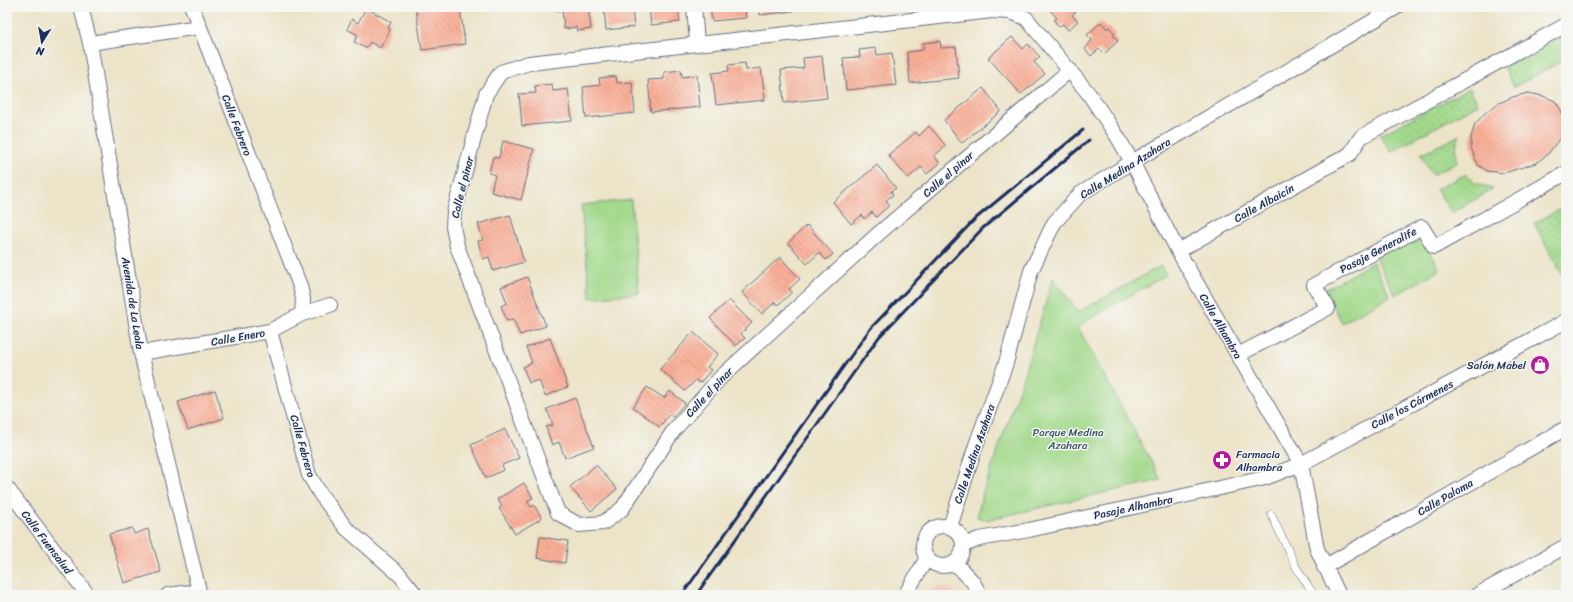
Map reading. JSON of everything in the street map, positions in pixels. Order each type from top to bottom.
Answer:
[{"type":"street","name":"Avenida de La Leala","points":[[81,7],[90,43],[141,353],[200,593]]},
{"type":"street","name":"Calle Febrero","points":[[192,7],[300,286],[303,300],[302,314]]},
{"type":"street","points":[[694,7],[697,43]]},
{"type":"street","name":"Calle Medina Azahara","points":[[950,527],[976,445],[1006,363],[1031,271],[1054,223],[1080,194],[1397,7]]},
{"type":"street","name":"Calle el pinar","points":[[992,11],[1011,12],[1026,18],[1070,70],[878,234],[720,378],[674,430],[622,509],[603,522],[579,525],[558,513],[456,246],[453,227],[454,212],[486,94],[501,72],[529,63],[697,43],[992,11]]},
{"type":"street","name":"Calle Albaicín","points":[[1178,251],[1350,154],[1360,137],[1566,25]]},
{"type":"street","points":[[90,43],[199,27]]},
{"type":"street","name":"Calle Alhambra","points":[[1070,70],[1089,94],[1117,136],[1178,251],[1301,464],[1317,549],[1324,567],[1339,595]]},
{"type":"street","name":"Pasaje Generalife","points":[[1238,355],[1328,308],[1314,285],[1422,227],[1434,247],[1566,173]]},
{"type":"street","name":"Calle Enero","points":[[141,353],[270,331],[302,314],[330,305]]},
{"type":"street","name":"Calle los Cármenes","points":[[1301,464],[1566,321]]},
{"type":"street","name":"Calle Febrero","points":[[270,331],[310,475],[321,495],[346,528],[400,575],[416,595]]},
{"type":"street","name":"Calle Paloma","points":[[1324,567],[1566,428]]},
{"type":"street","name":"Pasaje Alhambra","points":[[964,545],[979,539],[1030,530],[1265,478],[1301,464]]},
{"type":"street","name":"Calle Fuensalud","points":[[7,488],[88,595]]},
{"type":"street","points":[[937,527],[950,527],[960,534],[964,545],[962,555],[955,564],[943,567],[931,563],[927,558],[923,546],[927,534],[937,527]]},
{"type":"street","points":[[1477,595],[1564,551]]},
{"type":"street","points":[[905,595],[927,558]]},
{"type":"street","points":[[955,564],[973,582],[980,595]]},
{"type":"street","points":[[168,595],[200,593]]},
{"type":"lane","points":[[1271,514],[1296,567],[1314,595]]},
{"type":"shaded area","points":[[944,586],[953,590],[956,595],[928,595],[931,589]]},
{"type":"green space","points":[[1566,33],[1566,59],[1514,87],[1504,67]]},
{"type":"green space","points":[[1470,88],[1478,104],[1391,152],[1380,135]]},
{"type":"green space","points":[[1460,135],[1456,146],[1457,162],[1432,175],[1421,154]]},
{"type":"green space","points":[[1466,174],[1475,183],[1493,189],[1452,213],[1436,189]]},
{"type":"green space","points":[[631,200],[639,293],[590,298],[581,205]]},
{"type":"green space","points":[[1566,206],[1566,282],[1534,223]]},
{"type":"green space","points":[[1420,233],[1440,270],[1395,295],[1375,257]]},
{"type":"green space","points":[[1373,262],[1390,296],[1342,323],[1325,290]]},
{"type":"green space","name":"Parque Medina Azahara","points":[[1161,266],[1166,275],[1078,327],[1161,480],[986,520],[977,517],[982,495],[1021,384],[1053,278],[1078,312]]},
{"type":"building","points":[[436,7],[460,7],[465,44],[422,50],[416,10]]},
{"type":"building","points":[[556,7],[588,7],[591,29],[577,31],[576,27],[564,29],[562,10],[557,11]]},
{"type":"building","points":[[604,7],[632,7],[634,27],[606,30]]},
{"type":"building","points":[[649,7],[678,7],[680,22],[651,25]]},
{"type":"building","points":[[710,7],[745,7],[746,18],[712,21]]},
{"type":"building","points":[[759,7],[793,7],[794,11],[760,15]]},
{"type":"building","points":[[1047,7],[1074,7],[1077,11],[1072,15],[1078,21],[1068,30],[1063,24],[1059,27],[1054,20],[1057,18]]},
{"type":"building","points":[[366,8],[391,22],[388,28],[390,30],[380,48],[370,42],[366,48],[354,42],[358,35],[347,29],[352,19],[358,23]]},
{"type":"building","points":[[1101,22],[1107,29],[1109,27],[1115,34],[1114,36],[1118,41],[1104,54],[1099,49],[1091,56],[1085,49],[1092,40],[1087,35]]},
{"type":"building","points":[[1012,37],[1023,49],[1028,44],[1040,57],[1034,62],[1045,74],[1021,94],[988,58]]},
{"type":"building","points":[[940,41],[941,48],[956,47],[959,78],[910,83],[907,52],[923,50],[923,43]]},
{"type":"building","points":[[876,48],[877,55],[892,53],[896,85],[846,90],[843,58],[860,57],[859,50]]},
{"type":"building","points":[[822,56],[827,98],[784,103],[781,70],[804,68],[803,58]]},
{"type":"building","points":[[745,63],[746,70],[761,68],[765,100],[716,105],[712,73],[729,71],[728,65]]},
{"type":"building","points":[[681,70],[682,77],[697,75],[700,107],[651,112],[648,80],[664,79],[664,72]]},
{"type":"building","points":[[616,76],[617,83],[632,82],[635,113],[586,118],[583,87],[600,85],[599,78]]},
{"type":"building","points":[[552,84],[553,91],[568,89],[572,121],[522,126],[519,94],[536,93],[535,86]]},
{"type":"building","points":[[983,88],[1001,111],[962,143],[944,120]]},
{"type":"building","points":[[1528,93],[1543,96],[1555,101],[1561,110],[1564,120],[1563,130],[1557,142],[1548,154],[1536,163],[1504,173],[1487,171],[1478,165],[1471,148],[1471,137],[1475,124],[1487,111],[1499,103]]},
{"type":"building","points":[[929,126],[946,146],[934,156],[940,163],[927,174],[921,167],[908,178],[888,155],[916,132],[919,136]]},
{"type":"building","points":[[503,141],[534,149],[521,200],[491,192],[495,175],[489,173],[493,157],[499,158]]},
{"type":"building","points":[[877,165],[896,188],[891,191],[893,195],[886,200],[890,205],[876,217],[872,212],[864,219],[862,215],[851,224],[833,202]]},
{"type":"building","points":[[510,215],[524,262],[493,271],[489,257],[483,259],[478,241],[483,240],[478,224]]},
{"type":"building","points":[[807,225],[833,254],[826,260],[819,253],[807,264],[788,243]]},
{"type":"building","points":[[780,257],[800,279],[789,289],[792,292],[778,305],[775,302],[762,314],[742,292]]},
{"type":"building","points":[[527,277],[546,326],[520,335],[513,319],[507,321],[501,306],[507,303],[501,287]]},
{"type":"building","points":[[729,300],[752,323],[741,334],[745,338],[736,346],[710,318]]},
{"type":"building","points":[[693,332],[718,354],[707,367],[711,370],[700,383],[696,380],[685,391],[660,369]]},
{"type":"building","points":[[550,338],[568,387],[545,396],[539,380],[529,383],[523,367],[532,363],[526,347]]},
{"type":"building","points":[[647,387],[664,398],[670,391],[685,403],[673,417],[669,414],[660,427],[633,407]]},
{"type":"building","points":[[215,390],[224,418],[188,430],[178,402]]},
{"type":"building","points":[[575,398],[594,447],[565,458],[559,442],[552,445],[546,427],[553,425],[547,409]]},
{"type":"building","points":[[505,429],[519,458],[502,465],[504,470],[486,478],[471,445]]},
{"type":"building","points":[[596,465],[617,489],[591,511],[570,487]]},
{"type":"building","points":[[524,483],[533,498],[527,501],[531,507],[534,505],[542,518],[515,534],[499,508],[502,506],[497,499]]},
{"type":"building","points":[[132,528],[134,534],[148,529],[161,572],[124,583],[109,534]]},
{"type":"building","points":[[540,537],[568,541],[565,563],[537,558]]},
{"type":"railway","points":[[682,595],[870,329],[975,219],[1083,130]]},
{"type":"railway","points":[[696,595],[879,337],[983,228],[1089,140]]},
{"type":"place","name":"Salón Mabel","points":[[1540,365]]},
{"type":"place","name":"Farmacia Alhambra","points":[[1222,460]]}]
